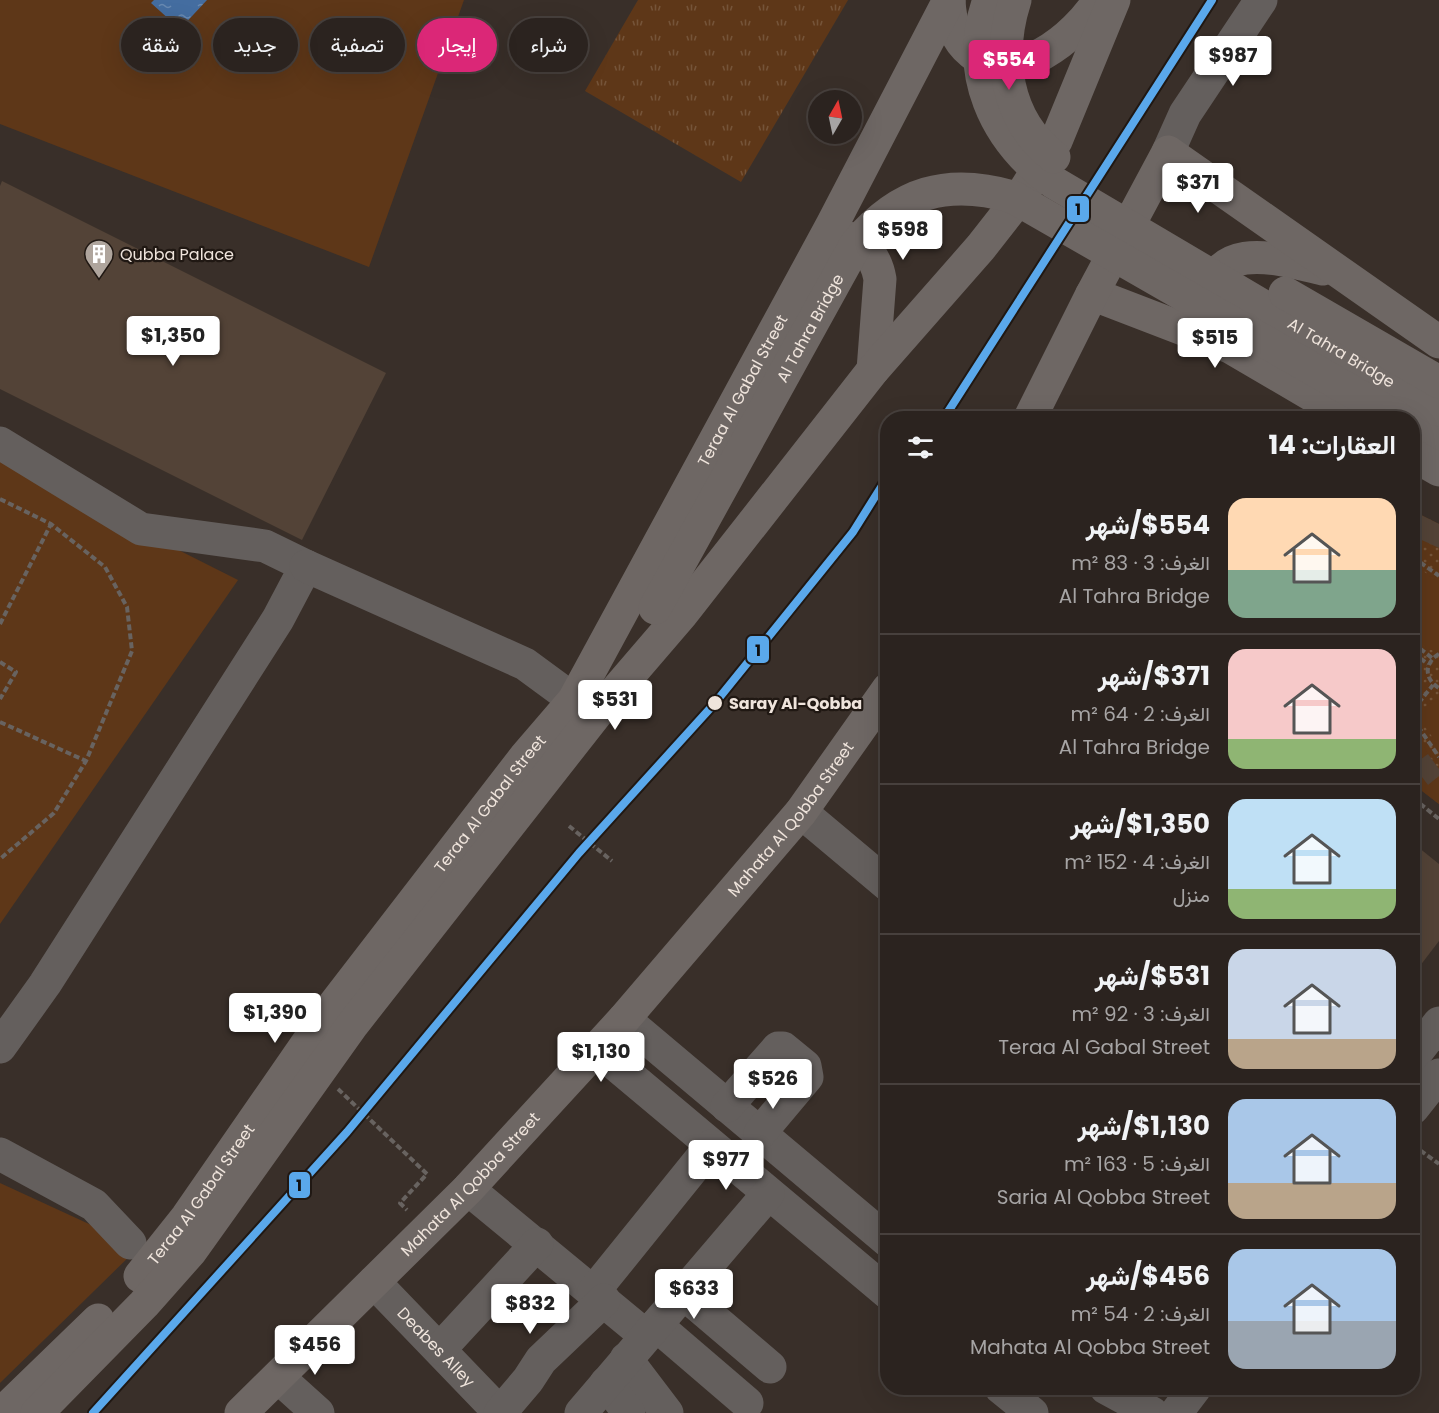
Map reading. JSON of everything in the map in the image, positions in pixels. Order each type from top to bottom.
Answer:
[{"type":"main road","points":[[949,0],[950,16],[955,33],[964,47],[994,64],[1011,66],[1025,62],[1052,47],[1074,28],[1099,0]]},
{"type":"main road","name":"Teraa Al Gabal Street","points":[[585,707],[949,0]]},
{"type":"main road","name":"Al Tahra Bridge","points":[[988,0],[981,34],[980,58],[983,83],[1001,129],[1033,168],[1439,410]]},
{"type":"main road","name":"Al Tahra Bridge","points":[[1015,0],[1007,25],[1004,52],[1007,80],[1024,122],[1047,151],[1069,168],[1439,382]]},
{"type":"main road","name":"Teraa Al Gabal Street","points":[[2,1413],[124,1294],[157,1256],[188,1217],[333,1006],[525,757],[585,707],[681,615],[873,369],[981,247],[1027,187],[1056,141],[1114,0]]},
{"type":"main road","points":[[1034,411],[1092,294],[1168,152],[1439,342]]},
{"type":"main road","name":"Al Tahra Bridge","points":[[655,608],[856,244],[872,225],[892,209],[914,197],[939,190],[972,188],[1013,196],[1386,411]]},
{"type":"main road","points":[[823,241],[835,237],[849,238],[861,244],[878,266],[880,279],[873,369]]},
{"type":"main road","points":[[1230,347],[1218,337],[1207,309],[1212,287],[1224,268],[1238,259],[1260,256],[1340,273]]},
{"type":"main road","points":[[1092,294],[1230,347],[1339,411]]},
{"type":"main road","points":[[1420,432],[1439,443]]},
{"type":"main road","points":[[1420,459],[1439,470]]},
{"type":"main road","name":"Teraa Al Gabal Street","points":[[38,1413],[144,1304],[191,1251],[353,1023],[655,608]]},
{"type":"main road","name":"Mahata Al Qobba Street","points":[[242,1413],[468,1189],[624,1019],[801,812],[880,700]]},
{"type":"street","points":[[1168,152],[1185,114],[1261,0]]},
{"type":"street","points":[[0,443],[141,529],[265,546],[525,664],[585,707]]},
{"type":"street","points":[[0,1047],[45,984],[272,629],[306,566]]},
{"type":"street","points":[[801,812],[880,878]]},
{"type":"street","points":[[624,1019],[880,1234]]},
{"type":"street","points":[[1420,1048],[1439,1023]]},
{"type":"street","points":[[727,1106],[773,1052],[783,1048],[788,1051],[805,1065],[807,1077],[760,1133]]},
{"type":"street","points":[[597,1049],[880,1286]]},
{"type":"street","points":[[1420,1099],[1439,1075]]},
{"type":"street","points":[[500,1413],[528,1380],[541,1360],[599,1295],[711,1146]]},
{"type":"street","points":[[0,1154],[94,1205],[130,1243]]},
{"type":"street","points":[[468,1189],[599,1295],[634,1351],[668,1413]]},
{"type":"street","points":[[584,1412],[768,1194]]},
{"type":"street","points":[[440,1349],[537,1244]]},
{"type":"street","name":"Deabes Alley","points":[[374,1282],[500,1413]]},
{"type":"street","points":[[683,1293],[770,1367]]},
{"type":"street","points":[[634,1351],[747,1403]]},
{"type":"street","points":[[629,1413],[634,1351]]},
{"type":"street","points":[[278,1377],[318,1413]]},
{"type":"street","points":[[1010,1395],[1032,1413]]},
{"type":"street","points":[[1094,1413],[1098,1395]]},
{"type":"street","points":[[1123,1395],[1148,1405]]},
{"type":"street","points":[[1176,1413],[1190,1395]]},
{"type":"path","points":[[0,499],[51,524],[105,567],[127,607],[132,651],[86,761],[54,813],[0,859]]},
{"type":"path","points":[[0,624],[51,524]]},
{"type":"path","points":[[1420,562],[1439,576]]},
{"type":"path","points":[[1420,649],[1432,658]]},
{"type":"path","points":[[1439,654],[1428,664],[1429,679],[1439,688]]},
{"type":"path","points":[[1420,658],[1428,664]]},
{"type":"path","points":[[0,662],[16,672],[0,699]]},
{"type":"path","points":[[1420,701],[1433,685]]},
{"type":"path","points":[[0,722],[86,761]]},
{"type":"path","points":[[1420,729],[1439,757]]},
{"type":"path","points":[[1420,804],[1439,819]]},
{"type":"path","points":[[569,826],[612,861]]},
{"type":"path","points":[[333,1083],[427,1174],[400,1203]]},
{"type":"path","points":[[1420,1150],[1439,1164]]},
{"type":"green space","points":[[0,0],[464,0],[458,18],[417,18],[417,72],[438,72],[369,267],[0,124]]},
{"type":"green space","points":[[638,0],[848,0],[741,182],[585,91]]},
{"type":"green space","points":[[0,460],[238,580],[0,924]]},
{"type":"green space","points":[[1420,514],[1439,524],[1439,804],[1420,789]]},
{"type":"green space","points":[[1420,569],[1439,583],[1439,652],[1428,649],[1420,643]]},
{"type":"green space","points":[[1420,666],[1426,677],[1420,686]]},
{"type":"green space","points":[[1439,698],[1439,747],[1420,719],[1420,713],[1425,707]]},
{"type":"green space","points":[[1420,740],[1428,754],[1428,784],[1439,776],[1439,804],[1420,789]]},
{"type":"green space","points":[[0,1183],[139,1247],[0,1383]]},
{"type":"water","points":[[154,0],[207,0],[190,18],[168,18],[151,3]]},
{"type":"building","name":"Qubba Palace","points":[[2,181],[386,373],[302,540],[0,389],[0,186]]},
{"type":"building","points":[[1420,514],[1439,524],[1439,548],[1420,539]]},
{"type":"building","points":[[1428,754],[1439,769],[1439,776],[1428,785],[1420,774],[1420,760]]},
{"type":"building","points":[[1420,849],[1439,864],[1439,941],[1420,966]]},
{"type":"transit line","name":"1","points":[[948,411],[1212,0]]},
{"type":"transit line","name":"1","points":[[93,1413],[347,1132],[579,853],[715,703],[853,532],[880,489]]},
{"type":"place","name":"Qubba Palace","points":[[99,280]]},
{"type":"place","name":"Saray Al-Qobba","points":[[715,703]]}]
